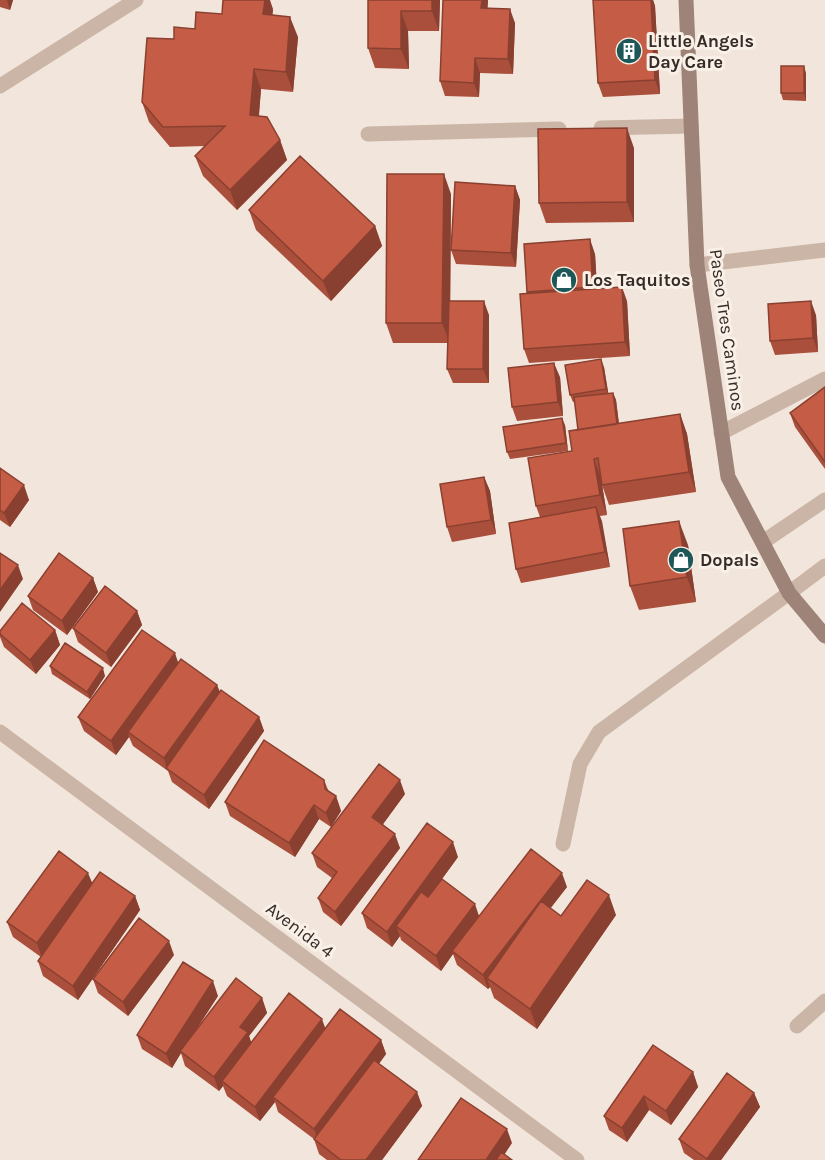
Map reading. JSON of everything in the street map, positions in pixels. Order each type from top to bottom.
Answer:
[{"type":"street","points":[[0,86],[135,0]]},
{"type":"street","name":"Paseo Tres Caminos","points":[[686,0],[697,265],[728,477],[789,593],[825,636]]},
{"type":"street","points":[[368,134],[691,126]]},
{"type":"street","points":[[697,265],[825,250]]},
{"type":"street","points":[[721,433],[825,379]]},
{"type":"street","points":[[763,542],[825,500]]},
{"type":"street","points":[[563,844],[580,764],[599,732],[825,566]]},
{"type":"street","name":"Avenida 4","points":[[0,732],[577,1160]]},
{"type":"street","points":[[797,1026],[825,1001]]},
{"type":"building","points":[[223,0],[265,0],[263,14],[290,17],[286,72],[254,69],[250,115],[267,117],[280,140],[230,190],[195,156],[225,126],[163,127],[142,102],[147,38],[174,39],[174,27],[195,29],[196,12],[222,14]]},
{"type":"building","points":[[368,0],[432,0],[432,11],[401,11],[401,49],[368,48]]},
{"type":"building","points":[[443,0],[482,0],[481,8],[510,9],[508,59],[475,58],[474,83],[440,81]]},
{"type":"building","name":"Little Angels Day Care","points":[[593,0],[651,0],[655,80],[598,83]]},
{"type":"building","points":[[781,66],[804,66],[804,93],[781,93]]},
{"type":"building","points":[[627,128],[627,202],[539,203],[538,129]]},
{"type":"building","points":[[300,156],[375,226],[323,281],[249,210]]},
{"type":"building","points":[[387,174],[444,174],[442,323],[386,323]]},
{"type":"building","points":[[455,182],[515,186],[511,253],[451,250]]},
{"type":"building","name":"Los Taquitos","points":[[590,239],[593,287],[527,292],[524,244]]},
{"type":"building","points":[[622,287],[625,342],[524,349],[520,294]]},
{"type":"building","points":[[449,301],[484,301],[483,369],[447,369]]},
{"type":"building","points":[[811,301],[813,338],[770,341],[768,304]]},
{"type":"building","points":[[601,359],[606,389],[570,395],[565,365]]},
{"type":"building","points":[[554,363],[558,402],[512,407],[508,368]]},
{"type":"building","points":[[825,387],[825,462],[790,413]]},
{"type":"building","points":[[613,393],[617,424],[578,430],[574,397]]},
{"type":"building","points":[[680,414],[689,472],[602,485],[598,458],[594,459],[600,495],[536,506],[528,458],[572,451],[569,431]]},
{"type":"building","points":[[562,418],[566,443],[507,452],[503,427]]},
{"type":"building","points":[[0,468],[24,485],[4,513],[0,510]]},
{"type":"building","points":[[484,477],[491,520],[447,527],[440,484]]},
{"type":"building","points":[[596,507],[605,552],[516,569],[509,523]]},
{"type":"building","points":[[679,521],[687,577],[630,586],[623,529]]},
{"type":"building","points":[[0,553],[18,565],[0,590]]},
{"type":"building","points":[[59,553],[93,578],[62,621],[28,596]]},
{"type":"building","points":[[105,586],[137,611],[106,653],[73,628]]},
{"type":"building","points":[[22,603],[55,630],[30,660],[0,634]]},
{"type":"building","points":[[142,630],[175,653],[111,741],[78,717]]},
{"type":"building","points":[[65,643],[103,668],[87,692],[50,666]]},
{"type":"building","points":[[181,659],[217,685],[164,758],[128,732]]},
{"type":"building","points":[[221,690],[259,717],[204,795],[166,768]]},
{"type":"building","points":[[264,740],[324,780],[325,789],[336,796],[326,813],[314,805],[289,843],[225,802]]},
{"type":"building","points":[[379,764],[400,780],[372,817],[395,834],[335,912],[318,898],[337,872],[312,853]]},
{"type":"building","points":[[427,823],[453,842],[387,932],[362,913]]},
{"type":"building","points":[[531,849],[562,873],[483,975],[452,951]]},
{"type":"building","points":[[59,851],[88,873],[37,943],[7,922]]},
{"type":"building","points":[[100,872],[135,896],[73,986],[38,961]]},
{"type":"building","points":[[442,879],[475,904],[436,956],[396,926],[421,892],[428,897]]},
{"type":"building","points":[[587,880],[609,895],[530,1009],[487,978],[541,901],[561,916]]},
{"type":"building","points":[[139,918],[169,941],[123,1002],[93,979]]},
{"type":"building","points":[[183,962],[213,981],[166,1054],[137,1035]]},
{"type":"building","points":[[236,978],[262,998],[240,1027],[248,1032],[214,1077],[180,1051]]},
{"type":"building","points":[[289,993],[322,1019],[255,1107],[222,1081]]},
{"type":"building","points":[[340,1009],[381,1040],[314,1129],[273,1097]]},
{"type":"building","points":[[653,1045],[693,1072],[666,1111],[644,1096],[622,1128],[604,1116]]},
{"type":"building","points":[[374,1060],[417,1092],[366,1160],[341,1160],[314,1139]]},
{"type":"building","points":[[727,1073],[754,1093],[707,1159],[679,1139]]},
{"type":"building","points":[[461,1098],[507,1129],[486,1160],[418,1160]]},
{"type":"building","points":[[501,1152],[512,1160],[496,1160]]},
{"type":"place","name":"Little Angels Day Care","points":[[629,51]]},
{"type":"place","name":"Los Taquitos","points":[[564,280]]},
{"type":"place","name":"Dopals","points":[[681,560]]}]
